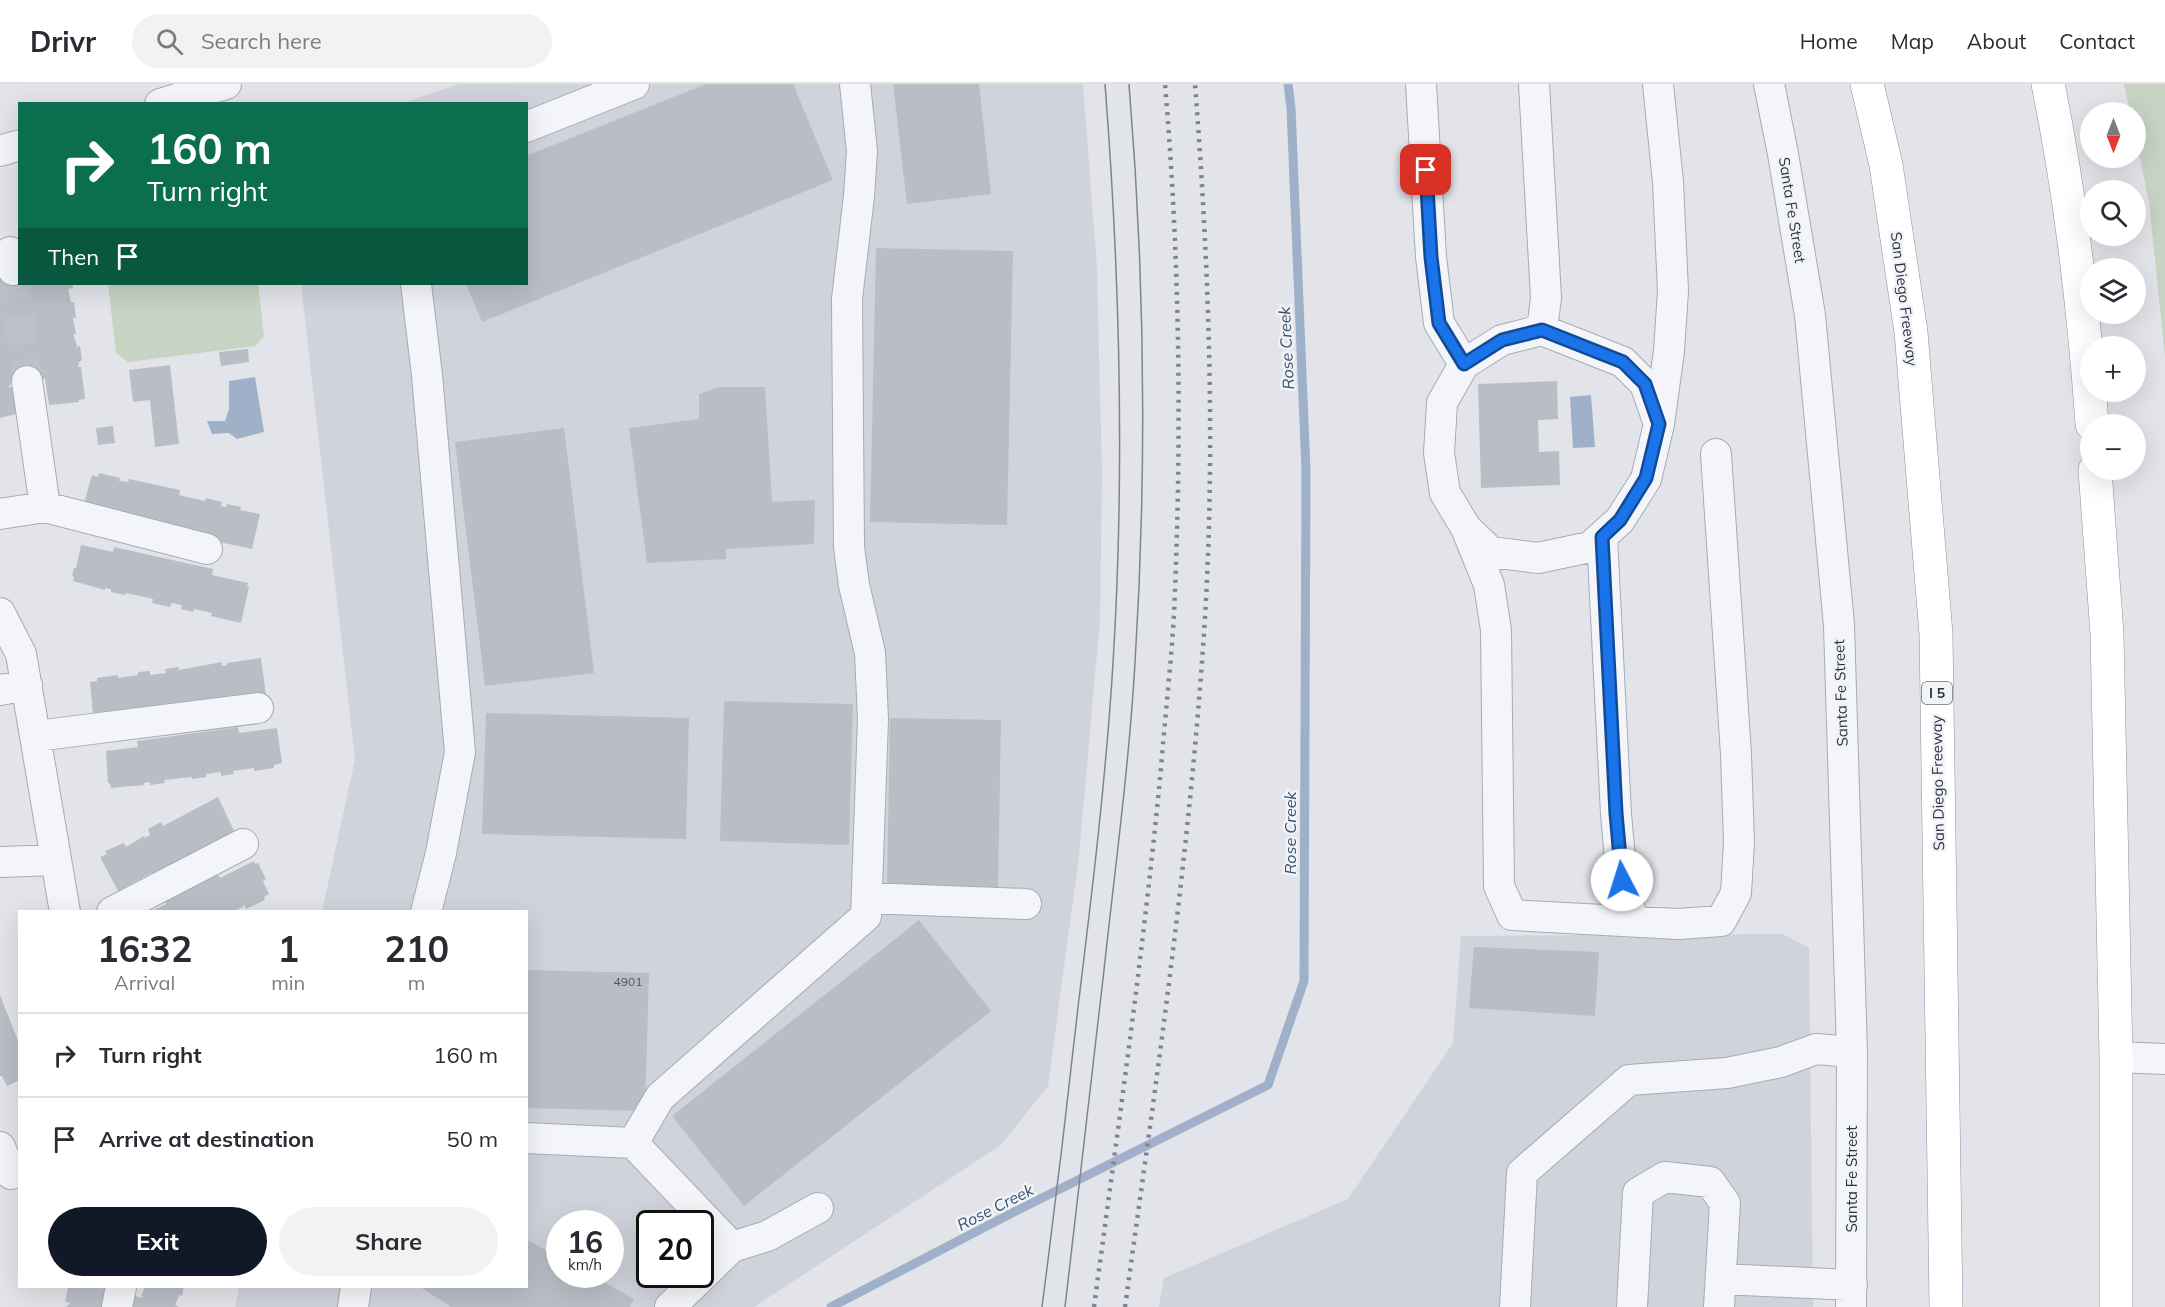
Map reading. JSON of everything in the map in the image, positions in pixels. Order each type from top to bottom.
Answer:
[{"type":"highway","name":"San Diego Freeway","points":[[1867,84],[1886,165],[1911,332],[1936,634],[1946,1307]]},
{"type":"highway","points":[[2048,84],[2057,130],[2086,336],[2091,414]]},
{"type":"highway","points":[[2096,480],[2107,634],[2116,1057],[2116,1307]]},
{"type":"street","points":[[167,102],[226,84]]},
{"type":"street","points":[[528,126],[634,84]]},
{"type":"street","points":[[633,1143],[660,1097],[866,916],[873,719],[870,653],[854,585],[849,547],[847,299],[862,152],[855,84]]},
{"type":"street","points":[[1421,84],[1431,257],[1439,323],[1464,364]]},
{"type":"street","points":[[1534,84],[1546,298],[1542,330]]},
{"type":"street","points":[[1466,528],[1491,552],[1538,558],[1590,546],[1620,520],[1646,478],[1659,424],[1669,351],[1673,291],[1668,182],[1658,84]]},
{"type":"street","name":"Santa Fe Street","points":[[1769,84],[1810,315],[1839,625],[1852,1052],[1851,1296]]},
{"type":"street","points":[[0,151],[18,146]]},
{"type":"street","points":[[416,285],[427,375],[460,752],[441,853],[427,910]]},
{"type":"street","points":[[1659,424],[1645,384],[1623,362],[1542,330],[1502,340],[1464,364],[1442,403],[1439,453],[1445,493],[1466,528],[1489,585],[1496,630],[1499,886],[1512,915],[1678,924],[1720,921],[1736,893],[1739,842],[1736,754],[1716,454]]},
{"type":"street","points":[[27,381],[45,507]]},
{"type":"street","points":[[0,514],[45,507],[207,549]]},
{"type":"street","points":[[1602,537],[1616,813],[1622,880],[1633,921]]},
{"type":"street","points":[[0,613],[21,654],[13,688],[36,736],[65,910]]},
{"type":"street","points":[[36,736],[258,708]]},
{"type":"street","points":[[116,910],[243,844]]},
{"type":"street","points":[[0,862],[56,860]]},
{"type":"street","points":[[867,898],[1026,904]]},
{"type":"street","points":[[1515,1307],[1522,1173],[1629,1080],[1727,1073],[1781,1062],[1816,1050],[1852,1052]]},
{"type":"street","points":[[2116,1057],[2165,1059]]},
{"type":"street","points":[[528,1138],[633,1143],[732,1247]]},
{"type":"street","points":[[1632,1307],[1638,1193],[1665,1177],[1710,1182],[1725,1203],[1720,1293],[1851,1296]]},
{"type":"street","points":[[670,1307],[732,1247],[767,1236],[818,1208]]},
{"type":"street","points":[[117,1307],[121,1288]]},
{"type":"street","points":[[353,1307],[356,1288]]},
{"type":"shaded area","points":[[459,84],[1083,84],[1097,269],[1102,475],[1100,619],[1079,856],[1048,1086],[1001,1145],[754,1307],[235,1307],[239,1288],[528,1288],[528,910],[322,910],[355,759],[301,285],[528,285],[528,102],[406,102]]},
{"type":"shaded area","points":[[1783,934],[1809,948],[1813,1307],[1159,1307],[1164,1278],[1348,1199],[1453,1043],[1461,936]]},
{"type":"green space","points":[[2124,84],[2165,84],[2165,356],[2149,202],[2142,168],[2146,168],[2146,102],[2128,102]]},
{"type":"green space","points":[[108,285],[258,285],[264,336],[255,346],[128,362],[116,353]]},
{"type":"water","points":[[255,377],[264,432],[237,439],[229,433],[212,434],[207,421],[225,421],[229,409],[229,381]]},
{"type":"water","points":[[1591,395],[1595,447],[1573,448],[1570,397]]},
{"type":"building","points":[[706,84],[793,84],[833,180],[482,322],[466,285],[528,285],[528,155]]},
{"type":"building","points":[[893,84],[979,84],[991,194],[907,204]]},
{"type":"building","points":[[876,248],[1013,251],[1007,525],[870,522]]},
{"type":"building","points":[[18,269],[18,285],[72,285],[73,288],[68,289],[71,302],[74,302],[76,318],[73,318],[76,334],[73,334],[76,347],[80,346],[82,360],[78,363],[78,367],[81,367],[85,399],[79,402],[49,405],[45,379],[11,383],[9,387],[12,387],[16,414],[0,418],[0,272]]},
{"type":"building","points":[[248,349],[249,362],[221,366],[219,352]]},
{"type":"building","points":[[170,365],[179,444],[155,447],[150,400],[133,402],[129,370]]},
{"type":"building","points":[[1557,381],[1558,419],[1538,420],[1539,452],[1559,451],[1560,485],[1481,488],[1478,384]]},
{"type":"building","points":[[720,387],[765,387],[772,502],[815,500],[814,544],[726,549],[726,559],[647,563],[629,428],[699,419],[699,394]]},
{"type":"building","points":[[113,426],[115,443],[98,445],[96,428]]},
{"type":"building","points":[[564,428],[594,673],[485,686],[455,442]]},
{"type":"building","points":[[99,473],[120,478],[119,481],[128,482],[129,479],[180,490],[179,495],[205,501],[206,498],[222,502],[221,506],[226,507],[227,504],[241,507],[240,510],[260,514],[252,549],[219,542],[218,548],[83,507],[92,475],[98,477]]},
{"type":"building","points":[[81,545],[113,552],[114,547],[213,569],[212,575],[248,583],[241,623],[211,616],[212,613],[181,609],[182,605],[172,603],[170,607],[152,603],[153,599],[111,592],[111,589],[105,588],[105,590],[73,581],[72,576]]},
{"type":"building","points":[[261,658],[266,696],[93,715],[90,682],[97,681],[97,678],[118,675],[118,678],[150,671],[150,675],[166,673],[165,669],[179,667],[179,670],[222,662],[222,666],[227,663]]},
{"type":"building","points":[[724,701],[853,704],[849,845],[720,841]]},
{"type":"building","points":[[486,713],[689,718],[686,839],[482,834]]},
{"type":"building","points":[[890,718],[1001,720],[998,887],[887,885]]},
{"type":"building","points":[[238,727],[239,733],[277,728],[282,763],[274,765],[274,768],[233,771],[234,774],[221,776],[221,772],[206,774],[206,777],[164,780],[165,783],[150,785],[150,782],[144,785],[111,788],[108,783],[106,751],[138,747],[137,741]]},
{"type":"building","points":[[218,797],[235,833],[154,878],[151,873],[118,891],[100,857],[107,854],[105,851],[124,843],[126,847],[144,836],[145,838],[150,835],[148,829],[161,822],[163,826]]},
{"type":"building","points":[[254,861],[255,864],[258,863],[266,879],[263,881],[269,894],[264,897],[265,900],[246,909],[244,904],[236,910],[154,910],[166,904],[164,899],[217,873],[220,878]]},
{"type":"building","points":[[919,920],[991,1011],[744,1206],[672,1116]]},
{"type":"building","points":[[1474,947],[1599,952],[1595,1016],[1469,1008]]},
{"type":"building","points":[[528,970],[649,973],[645,1111],[528,1108]]},
{"type":"building","points":[[0,995],[18,1041],[18,1081],[7,1086],[0,1076]]},
{"type":"building","points":[[528,1240],[546,1250],[546,1288],[614,1288],[634,1299],[630,1307],[451,1307],[422,1288],[528,1288]]},
{"type":"building","points":[[68,1288],[109,1288],[110,1307],[66,1307],[70,1303],[65,1302]]},
{"type":"building","points":[[145,1288],[184,1288],[182,1296],[177,1295],[179,1296],[175,1305],[179,1307],[133,1307],[135,1296],[143,1298],[141,1296]]},
{"type":"waterway","name":"Rose Creek","points":[[831,1307],[1010,1214],[1268,1085],[1304,981],[1306,470],[1291,108],[1288,84]]},
{"type":"tunnel","points":[[13,270],[27,381]]},
{"type":"tram line","points":[[1042,1307],[1098,835],[1107,749],[1117,591],[1119,374],[1114,229],[1105,84]]},
{"type":"tram line","points":[[1065,1307],[1125,779],[1139,591],[1143,446],[1141,301],[1129,84]]},
{"type":"railway","points":[[1094,1307],[1147,903],[1174,614],[1179,415],[1177,283],[1165,84]]},
{"type":"railway","points":[[1125,1307],[1181,887],[1198,718],[1208,564],[1209,358],[1204,221],[1195,84]]},
{"type":"route","points":[[1426,170],[1431,257],[1439,323],[1464,364],[1502,340],[1542,330],[1623,362],[1645,384],[1659,424],[1646,478],[1620,520],[1602,537],[1616,813],[1622,880]]}]
